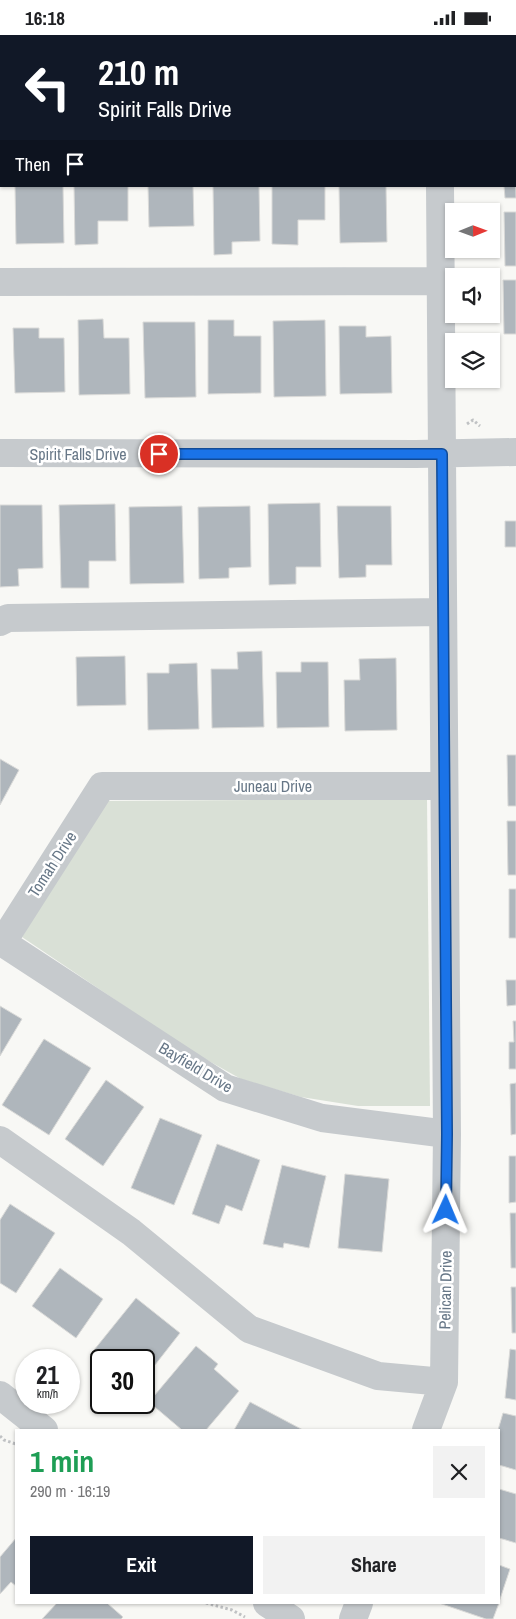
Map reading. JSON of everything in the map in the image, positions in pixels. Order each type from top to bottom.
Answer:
[{"type":"street","name":"Pelican Drive","points":[[426,1429],[444,1382],[447,1134],[440,187]]},
{"type":"street","points":[[0,281],[441,281]]},
{"type":"street","name":"Spirit Falls Drive","points":[[0,453],[442,454],[516,452]]},
{"type":"street","points":[[0,622],[8,618],[443,612]]},
{"type":"street","name":"Juneau Drive","points":[[102,786],[444,786]]},
{"type":"street","name":"Tomah Drive","points":[[1,942],[102,786]]},
{"type":"street","name":"Bayfield Drive","points":[[1,942],[225,1088],[322,1119],[447,1134]]},
{"type":"street","points":[[0,1140],[131,1232],[250,1329],[378,1376],[444,1382]]},
{"type":"street","points":[[0,1395],[43,1429]]},
{"type":"street","points":[[269,1604],[292,1619]]},
{"type":"street","points":[[353,1619],[359,1604]]},
{"type":"path","points":[[0,1436],[4,1440],[15,1444]]},
{"type":"path","points":[[210,1604],[232,1610],[248,1619]]},
{"type":"shaded area","points":[[427,799],[430,1106],[358,1106],[301,1097],[241,1079],[191,1051],[22,937],[104,801]]},
{"type":"building","points":[[15,187],[63,187],[64,243],[16,244]]},
{"type":"building","points":[[74,187],[128,187],[128,221],[98,221],[98,244],[75,245]]},
{"type":"building","points":[[148,187],[193,187],[194,226],[149,227]]},
{"type":"building","points":[[213,187],[259,187],[260,241],[232,242],[232,254],[214,255]]},
{"type":"building","points":[[272,187],[325,187],[325,220],[298,220],[298,245],[272,244]]},
{"type":"building","points":[[339,187],[386,187],[387,242],[340,243]]},
{"type":"building","points":[[504,187],[516,187],[516,198],[505,198]]},
{"type":"building","points":[[504,212],[516,212],[516,266],[505,266]]},
{"type":"building","points":[[503,280],[516,280],[516,334],[504,334]]},
{"type":"building","points":[[103,319],[104,338],[129,338],[130,394],[79,395],[78,320]]},
{"type":"building","points":[[208,320],[234,320],[234,336],[261,336],[261,393],[208,394]]},
{"type":"building","points":[[325,320],[326,396],[274,397],[273,321]]},
{"type":"building","points":[[143,322],[195,322],[196,397],[145,398]]},
{"type":"building","points":[[339,326],[366,326],[366,337],[391,336],[392,393],[340,394]]},
{"type":"building","points":[[13,328],[39,328],[39,338],[64,338],[65,392],[15,393]]},
{"type":"building","points":[[320,503],[321,567],[296,567],[296,584],[269,585],[268,504]]},
{"type":"building","points":[[115,504],[116,561],[89,561],[89,588],[61,588],[59,505]]},
{"type":"building","points":[[0,505],[42,505],[43,568],[18,569],[19,586],[0,587]]},
{"type":"building","points":[[182,506],[184,583],[130,584],[129,507]]},
{"type":"building","points":[[250,506],[251,567],[229,568],[229,578],[199,579],[198,507]]},
{"type":"building","points":[[337,506],[391,506],[392,565],[366,565],[366,577],[339,578]]},
{"type":"building","points":[[505,521],[516,521],[516,547],[505,547]]},
{"type":"building","points":[[262,651],[264,727],[212,728],[211,669],[238,669],[237,652]]},
{"type":"building","points":[[125,656],[126,705],[77,706],[76,657]]},
{"type":"building","points":[[396,658],[397,730],[345,731],[344,680],[360,680],[359,659]]},
{"type":"building","points":[[301,662],[328,662],[329,727],[277,728],[276,672],[301,672]]},
{"type":"building","points":[[197,663],[199,729],[148,730],[147,673],[169,673],[169,664]]},
{"type":"building","points":[[507,755],[516,755],[516,806],[508,806]]},
{"type":"building","points":[[0,759],[19,770],[0,805]]},
{"type":"building","points":[[507,821],[516,821],[516,875],[508,875]]},
{"type":"building","points":[[509,889],[516,889],[516,938],[509,938]]},
{"type":"building","points":[[506,980],[516,980],[516,1005],[507,1006]]},
{"type":"building","points":[[0,1006],[22,1019],[0,1056]]},
{"type":"building","points":[[513,1021],[516,1021],[516,1069],[509,1069],[509,1042],[514,1042]]},
{"type":"building","points":[[44,1039],[91,1068],[49,1135],[2,1105]]},
{"type":"building","points":[[106,1080],[144,1107],[103,1166],[65,1139]]},
{"type":"building","points":[[516,1083],[516,1134],[511,1135],[510,1084]]},
{"type":"building","points":[[160,1118],[202,1135],[174,1205],[131,1188]]},
{"type":"building","points":[[217,1144],[260,1160],[242,1211],[226,1205],[219,1224],[192,1214]]},
{"type":"building","points":[[509,1156],[516,1156],[516,1202],[509,1203]]},
{"type":"building","points":[[282,1165],[326,1176],[309,1248],[284,1243],[283,1248],[263,1244]]},
{"type":"building","points":[[345,1174],[389,1179],[382,1252],[338,1248]]},
{"type":"building","points":[[10,1204],[55,1233],[16,1293],[0,1283],[0,1220]]},
{"type":"building","points":[[510,1213],[516,1213],[516,1268],[511,1268]]},
{"type":"building","points":[[60,1268],[103,1299],[76,1338],[32,1306]]},
{"type":"building","points":[[511,1287],[516,1287],[516,1333],[512,1333]]},
{"type":"building","points":[[136,1298],[180,1333],[155,1365],[155,1349],[95,1349]]},
{"type":"building","points":[[196,1346],[218,1364],[214,1369],[239,1391],[207,1429],[181,1429],[155,1407],[155,1395]]},
{"type":"building","points":[[510,1349],[516,1350],[516,1400],[505,1398]]},
{"type":"building","points":[[250,1402],[301,1429],[235,1429]]},
{"type":"building","points":[[503,1413],[516,1416],[516,1470],[500,1465],[500,1429],[498,1429]]},
{"type":"building","points":[[500,1489],[516,1494],[516,1543],[500,1538]]},
{"type":"building","points":[[15,1539],[15,1585],[11,1582],[0,1594],[0,1557]]},
{"type":"building","points":[[500,1565],[510,1569],[500,1599]]},
{"type":"building","points":[[56,1604],[108,1604],[123,1617],[121,1619],[42,1619]]},
{"type":"building","points":[[442,1604],[499,1604],[493,1619],[486,1619]]},
{"type":"route","points":[[159,454],[442,454],[446,1210]]}]
